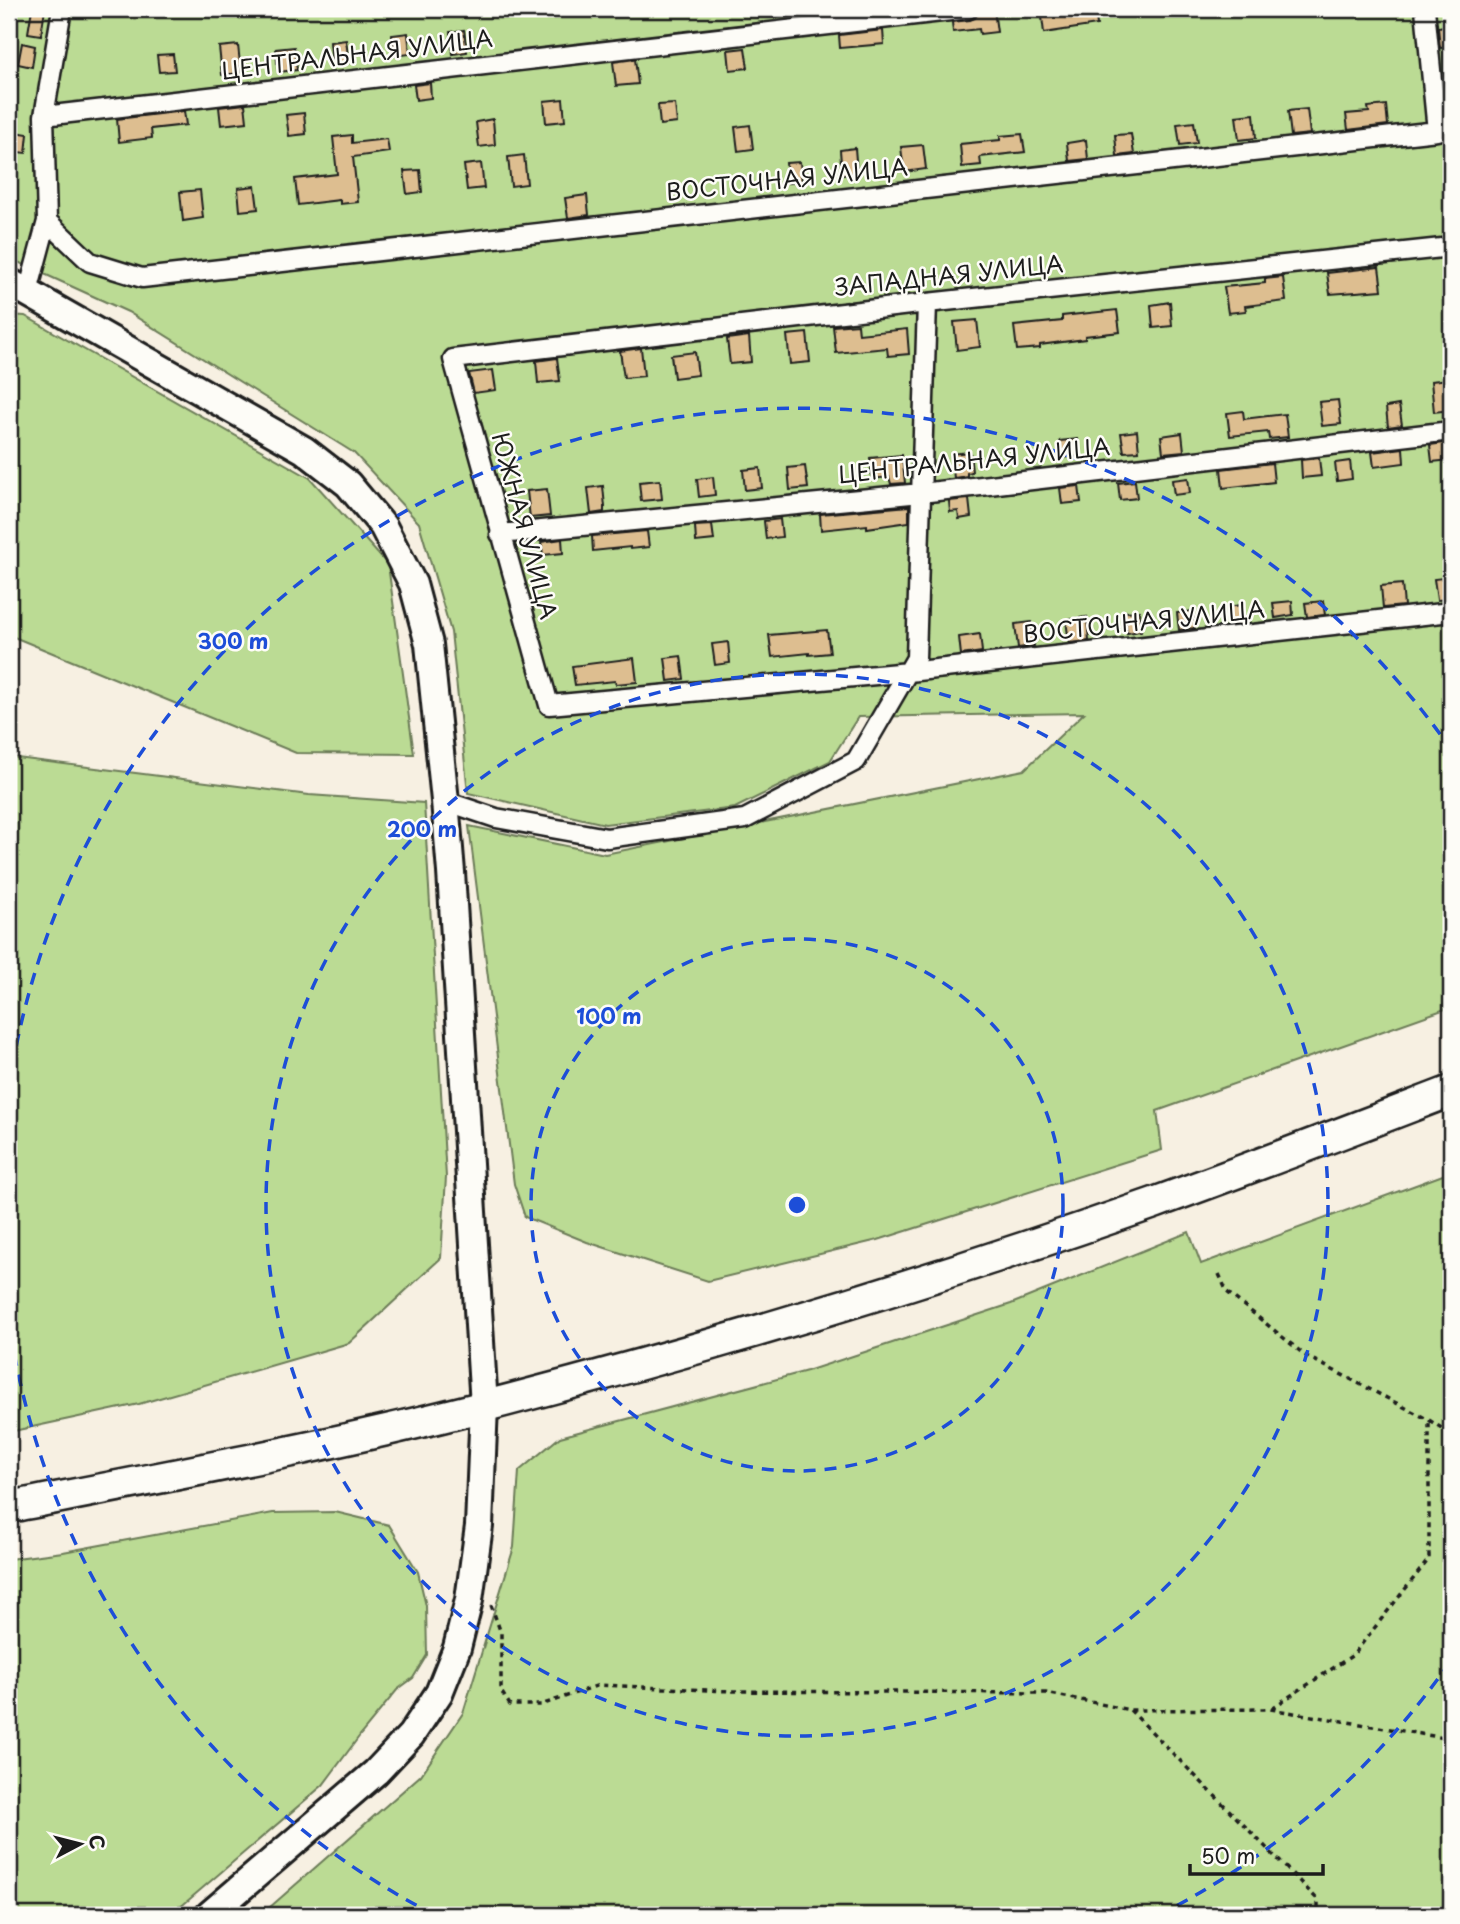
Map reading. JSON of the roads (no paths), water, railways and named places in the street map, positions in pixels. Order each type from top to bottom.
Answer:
[{"type":"highway","points":[[9,1507],[281,1453],[484,1406],[641,1364],[942,1274],[1168,1198],[1451,1091]]},
{"type":"main road","points":[[18,287],[304,450],[348,484],[383,526],[413,584],[429,643],[445,801],[484,1406],[480,1526],[469,1600],[457,1648],[439,1693],[411,1735],[376,1772],[209,1915]]},
{"type":"street","points":[[18,287],[47,221],[44,116],[62,9]]},
{"type":"street","name":"ЦЕНТРАЛЬНАЯ УЛИЦА","points":[[44,116],[968,9]]},
{"type":"street","name":"ВОСТОЧНАЯ УЛИЦА","points":[[47,221],[90,262],[142,278],[1437,131],[1425,9]]},
{"type":"street","name":"ЗАПАДНАЯ УЛИЦА","points":[[453,359],[927,303],[1451,247]]},
{"type":"street","points":[[445,801],[496,818],[607,838],[745,819],[856,761],[916,658],[927,303]]},
{"type":"street","name":"ЮЖНАЯ УЛИЦА","points":[[453,359],[549,705]]},
{"type":"street","name":"ЦЕНТРАЛЬНАЯ УЛИЦА","points":[[500,534],[921,493],[1451,431]]},
{"type":"street","name":"ВОСТОЧНАЯ УЛИЦА","points":[[549,705],[909,673],[1451,612]]}]
